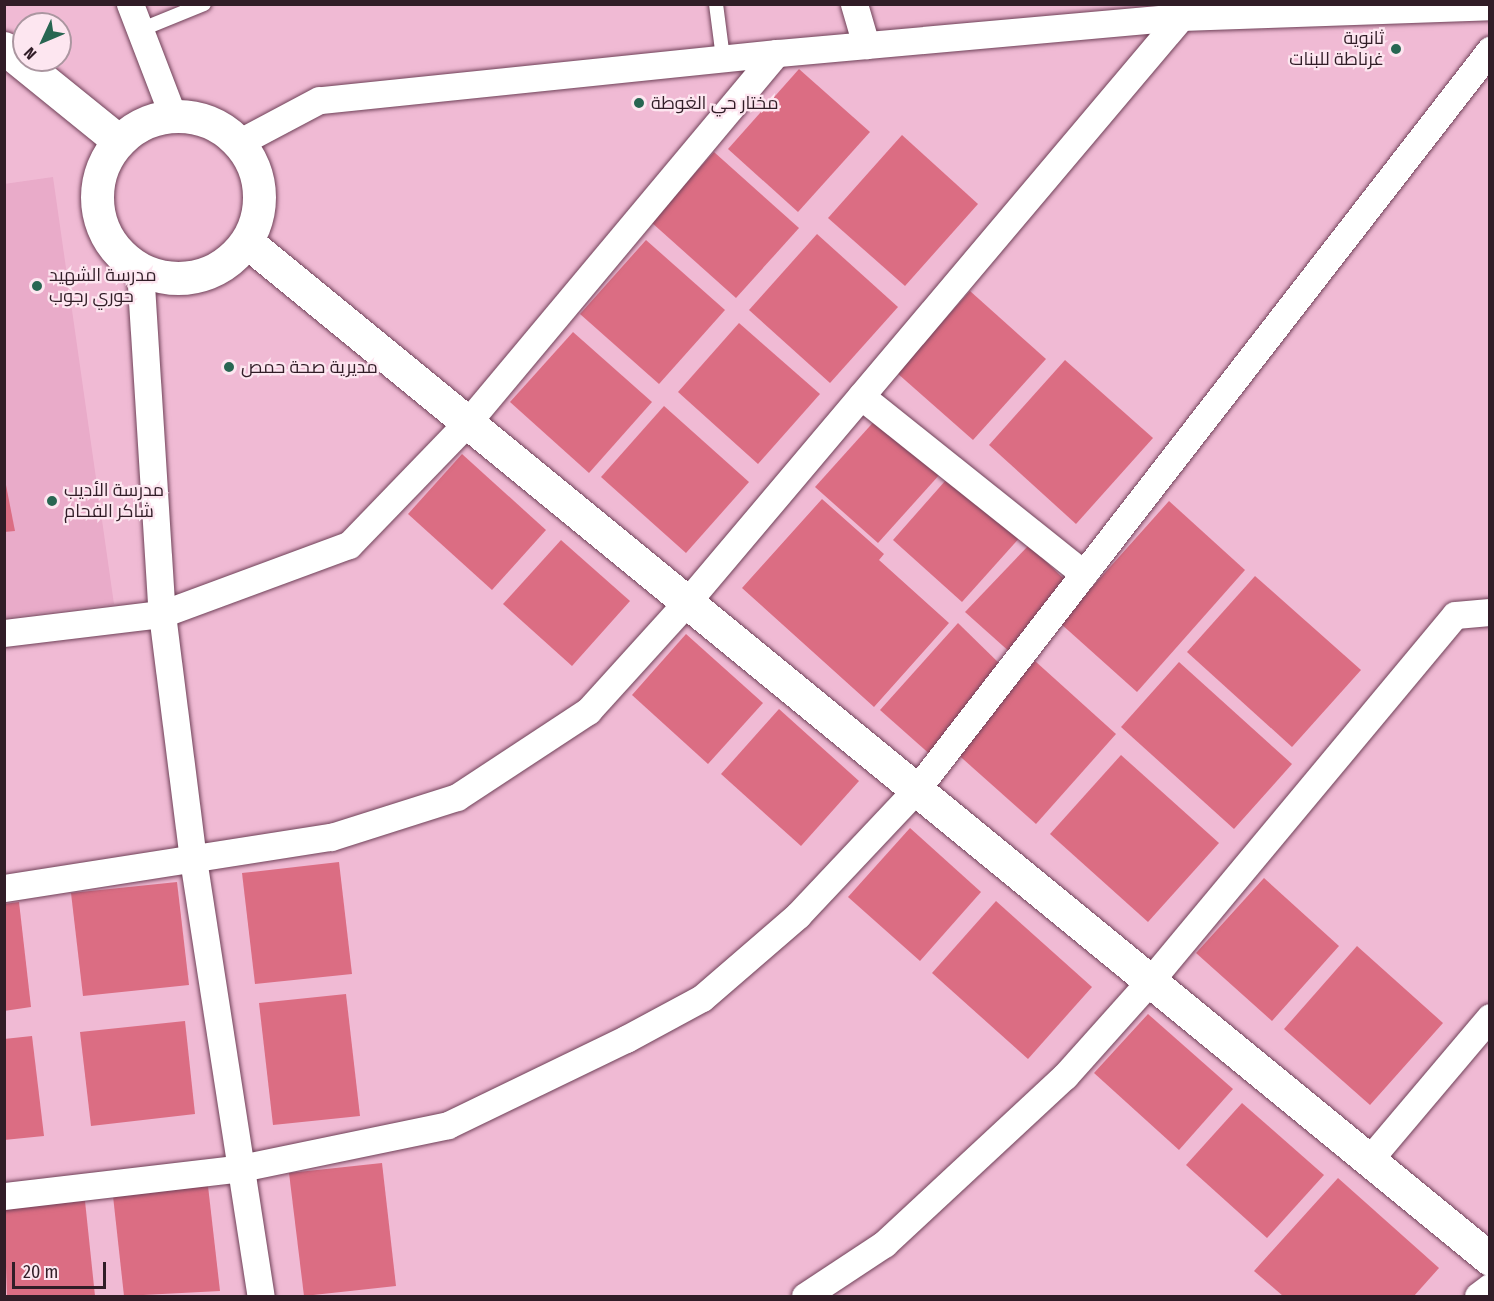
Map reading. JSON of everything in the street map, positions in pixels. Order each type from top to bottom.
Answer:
[{"type":"main road","points":[[4,48],[119,141]]},
{"type":"main road","points":[[173,116],[197,118],[220,128],[238,143],[253,166],[259,192],[257,218],[247,242],[231,260],[210,272],[187,279],[162,278],[140,269],[120,254],[105,234],[97,210],[97,185],[104,162],[119,141],[153,120],[173,116]]},
{"type":"main road","points":[[247,242],[1490,1259]]},
{"type":"street","points":[[130,4],[173,116]]},
{"type":"street","points":[[854,4],[866,45]]},
{"type":"street","points":[[238,143],[319,100],[1180,11],[1490,6]]},
{"type":"street","points":[[4,888],[331,837],[457,797],[588,711],[687,602],[1180,11]]},
{"type":"street","points":[[4,1196],[241,1168],[448,1125],[626,1039],[702,998],[798,915],[916,790],[1490,50]]},
{"type":"street","points":[[4,633],[162,614],[349,545],[467,423],[776,53]]},
{"type":"street","points":[[140,269],[162,614],[194,859],[261,1296]]},
{"type":"street","points":[[861,396],[1084,574]]},
{"type":"street","points":[[805,1296],[884,1244],[1065,1076],[1150,981],[1455,615],[1490,612]]},
{"type":"street","points":[[1369,1160],[1490,1017]]},
{"type":"street","points":[[1478,1296],[1490,1287]]},
{"type":"lane","points":[[140,30],[204,4]]},
{"type":"lane","points":[[716,4],[723,58]]},
{"type":"shaded area","name":"مدرسة الأديب شاكر الفحام","points":[[53,177],[114,604],[5,617],[4,184]]},
{"type":"building","points":[[799,69],[870,132],[798,212],[728,149]]},
{"type":"building","points":[[902,135],[978,204],[905,286],[828,218]]},
{"type":"building","points":[[714,152],[799,228],[736,298],[651,222]]},
{"type":"building","points":[[817,234],[898,307],[830,383],[749,310]]},
{"type":"building","points":[[646,240],[725,310],[659,384],[580,314]]},
{"type":"building","points":[[970,291],[1046,359],[973,440],[897,373]]},
{"type":"building","points":[[739,323],[820,394],[758,464],[678,392]]},
{"type":"building","points":[[573,332],[652,402],[589,473],[510,402]]},
{"type":"building","points":[[1065,360],[1153,438],[1076,524],[989,445]]},
{"type":"building","points":[[664,406],[749,482],[686,553],[601,477]]},
{"type":"building","points":[[878,417],[941,473],[878,543],[815,487]]},
{"type":"building","points":[[462,454],[546,530],[492,590],[408,514]]},
{"type":"building","points":[[953,472],[1023,534],[962,602],[893,540]]},
{"type":"building","points":[[4,475],[15,531],[4,532]]},
{"type":"building","points":[[822,499],[884,554],[879,560],[949,623],[874,707],[742,588]]},
{"type":"building","points":[[1169,501],[1245,570],[1137,692],[1060,623]]},
{"type":"building","points":[[561,540],[630,601],[572,666],[503,604]]},
{"type":"building","points":[[1029,545],[1065,580],[1012,654],[965,612]]},
{"type":"building","points":[[1255,576],[1361,670],[1292,747],[1187,652]]},
{"type":"building","points":[[958,623],[1004,668],[933,757],[880,710]]},
{"type":"building","points":[[686,634],[763,703],[708,764],[632,695]]},
{"type":"building","points":[[1035,661],[1116,734],[1036,824],[954,751]]},
{"type":"building","points":[[1179,662],[1292,764],[1234,829],[1121,727]]},
{"type":"building","points":[[779,709],[859,781],[801,846],[721,774]]},
{"type":"building","points":[[1121,755],[1219,843],[1148,922],[1050,834]]},
{"type":"building","points":[[910,828],[981,892],[920,961],[848,897]]},
{"type":"building","points":[[339,862],[352,974],[255,984],[242,873]]},
{"type":"building","points":[[1264,878],[1339,946],[1272,1021],[1196,953]]},
{"type":"building","points":[[177,882],[189,985],[83,996],[71,893]]},
{"type":"building","points":[[996,901],[1092,987],[1028,1059],[932,973]]},
{"type":"building","points":[[19,902],[31,1007],[4,1011],[4,904]]},
{"type":"building","points":[[1357,946],[1443,1023],[1370,1105],[1284,1029]]},
{"type":"building","points":[[346,994],[360,1116],[273,1125],[259,1003]]},
{"type":"building","points":[[1148,1014],[1233,1089],[1179,1150],[1094,1073]]},
{"type":"building","points":[[185,1021],[195,1114],[91,1126],[80,1032]]},
{"type":"building","points":[[32,1036],[44,1136],[4,1140],[4,1039]]},
{"type":"building","points":[[1242,1103],[1324,1175],[1267,1238],[1186,1165]]},
{"type":"building","points":[[382,1163],[396,1286],[304,1296],[289,1173]]},
{"type":"building","points":[[1338,1178],[1439,1268],[1414,1296],[1283,1296],[1254,1271]]},
{"type":"building","points":[[208,1186],[220,1291],[124,1296],[113,1196]]},
{"type":"building","points":[[85,1201],[95,1296],[7,1296],[4,1209]]},
{"type":"place","name":"ثانوية غرناطة للبنات","points":[[1396,49]]},
{"type":"place","name":"مختار حي الغوطة","points":[[639,103]]},
{"type":"place","name":"مدرسة الشهيد حوري رجوب","points":[[37,286]]},
{"type":"place","name":"مديرية صحة حمص","points":[[229,367]]},
{"type":"place","name":"مدرسة الأديب شاكر الفحام","points":[[52,501]]}]
